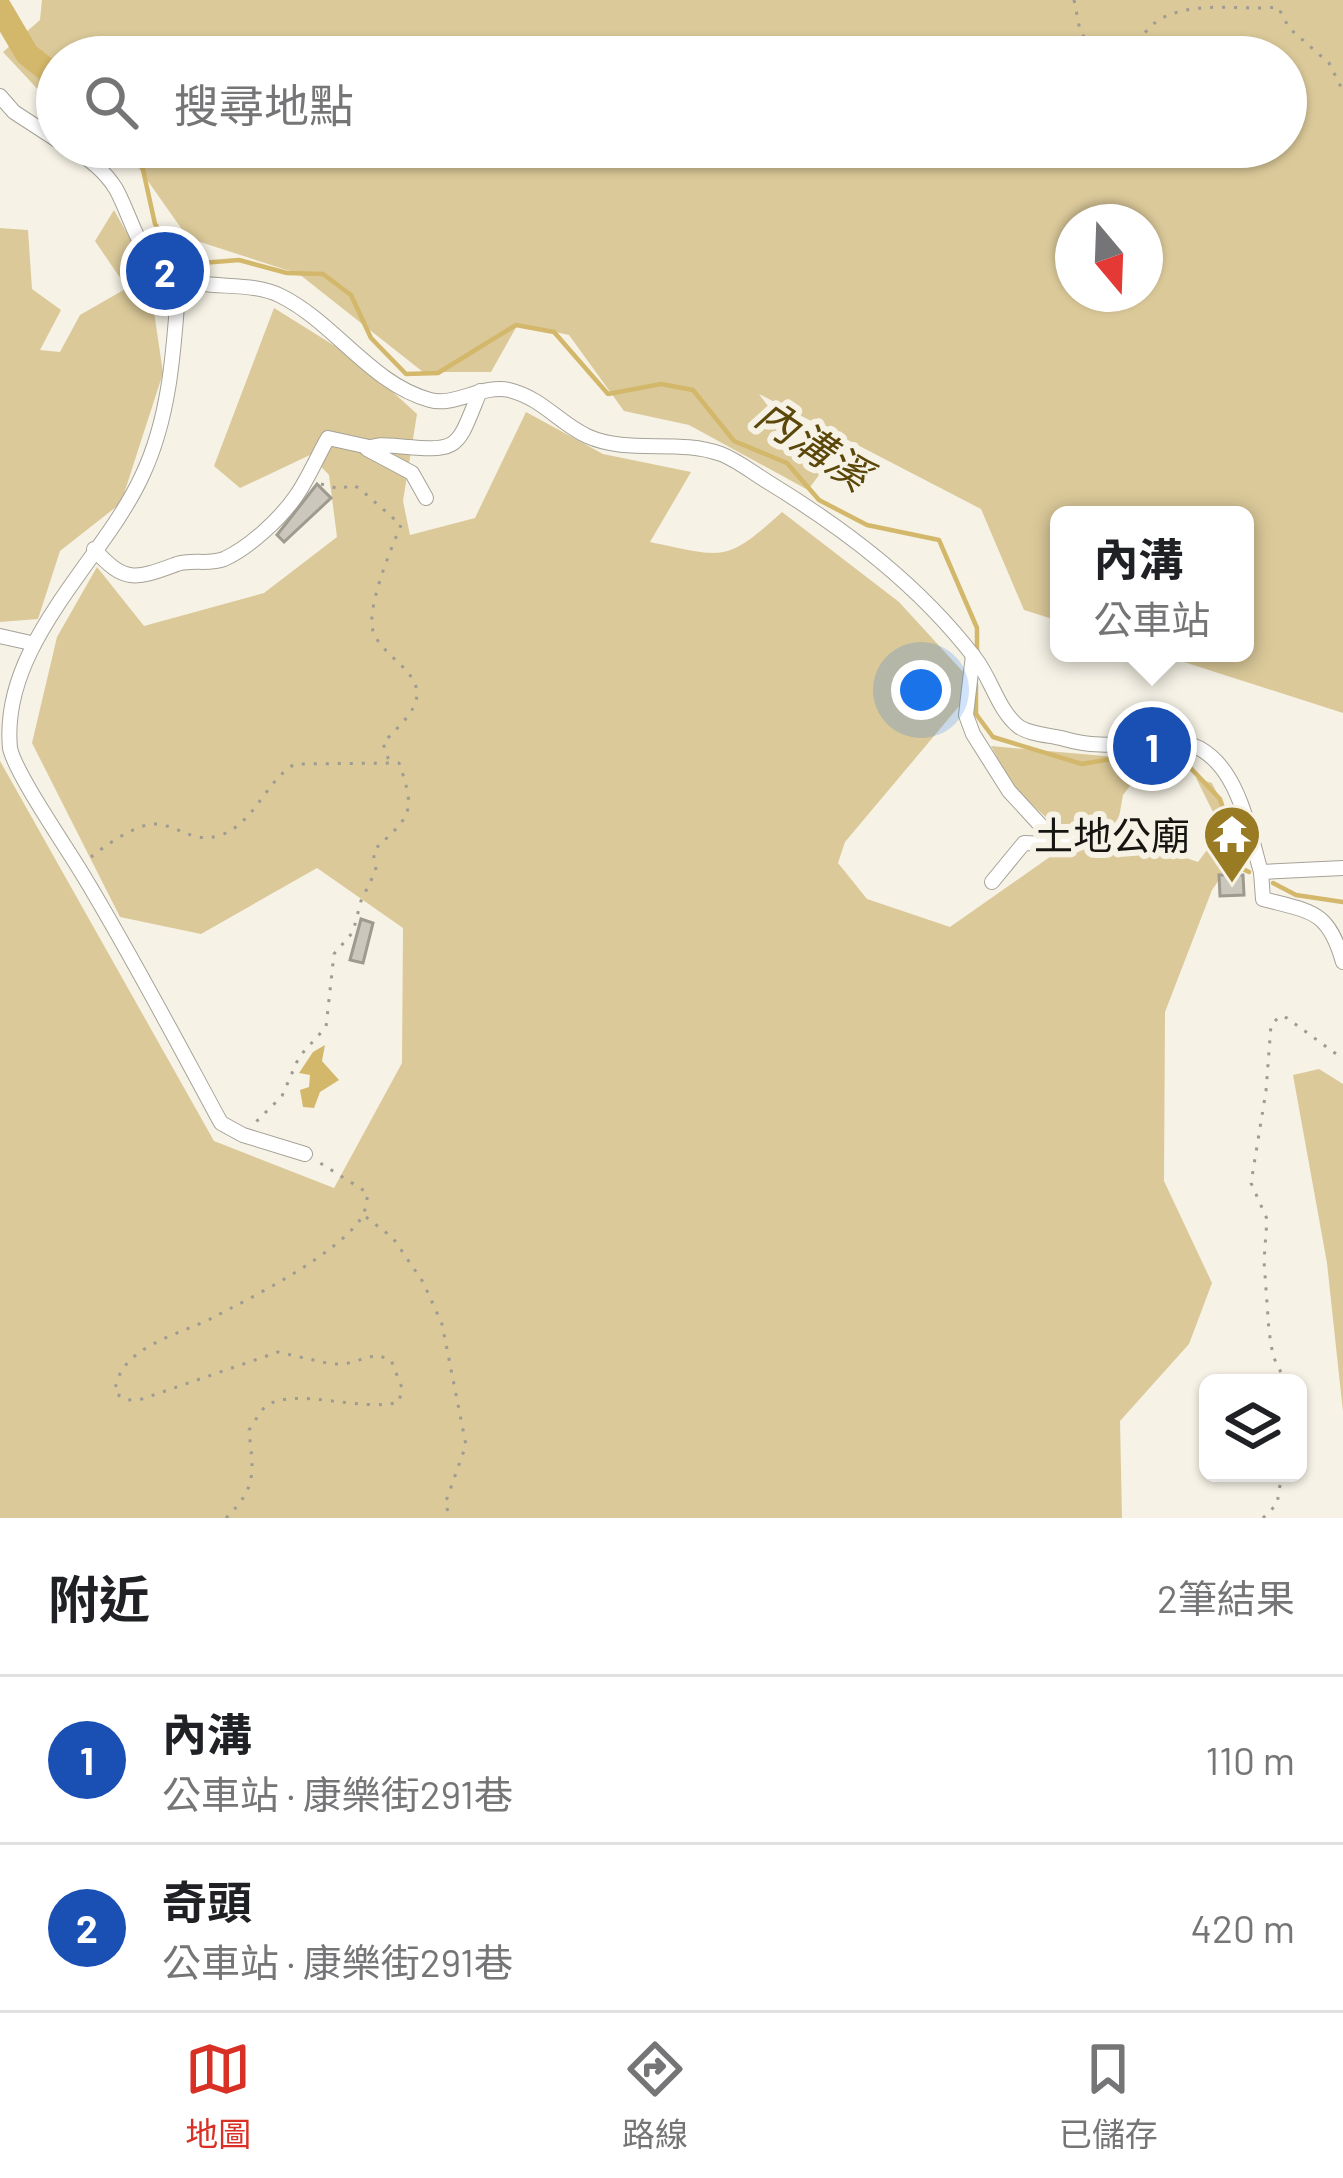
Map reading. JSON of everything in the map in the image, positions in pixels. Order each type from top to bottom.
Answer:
[{"type":"street","points":[[0,96],[36,126]]},
{"type":"street","points":[[98,168],[115,188],[152,264],[179,279],[278,294],[404,391],[436,402],[506,389],[542,402],[585,435],[621,446],[666,443],[722,454],[796,499],[877,556],[919,596],[973,656],[1020,729],[1086,746],[1172,740],[1201,751],[1230,779],[1245,809],[1262,872],[1263,899],[1323,920],[1334,931],[1343,962]]},
{"type":"street","points":[[179,279],[172,372],[146,470],[130,502],[31,643],[7,701],[10,752],[79,866],[221,1124],[305,1154]]},
{"type":"street","points":[[94,549],[112,570],[135,576],[182,562],[223,560],[261,532],[298,495],[328,438],[369,447],[438,450],[452,446],[480,391]]},
{"type":"street","points":[[369,447],[368,452],[412,473],[426,498]]},
{"type":"street","points":[[0,636],[31,643]]},
{"type":"street","points":[[973,656],[965,715],[974,734],[1010,791],[1043,828],[1070,838],[1069,845],[1024,843],[992,882]]},
{"type":"street","points":[[1262,872],[1343,868]]},
{"type":"path","points":[[1074,0],[1084,36]]},
{"type":"path","points":[[1144,36],[1158,20],[1199,6],[1278,7],[1298,36]]},
{"type":"path","points":[[1307,44],[1329,63],[1343,91]]},
{"type":"path","points":[[298,495],[314,479],[340,489],[352,485],[401,525],[386,561],[385,577],[375,589],[372,628],[385,651],[412,675],[417,687],[415,707],[383,743],[389,762]]},
{"type":"path","points":[[79,866],[142,826],[159,824],[199,838],[219,836],[251,813],[281,772],[295,764],[399,764],[411,798],[409,818],[373,851],[376,870],[353,932],[334,954],[326,1027],[299,1057],[282,1096],[243,1135]]},
{"type":"path","points":[[1282,1374],[1273,1356],[1265,1297],[1267,1219],[1252,1183],[1271,1024],[1280,1016],[1287,1018],[1343,1059]]},
{"type":"path","points":[[226,1518],[248,1497],[253,1474],[249,1430],[266,1407],[291,1399],[370,1406],[399,1402],[402,1388],[391,1360],[376,1355],[331,1364],[278,1352],[142,1399],[127,1400],[115,1393],[116,1380],[128,1363],[175,1330],[208,1320],[305,1266],[364,1216],[368,1193],[305,1154]]},
{"type":"path","points":[[364,1216],[393,1238],[423,1282],[442,1324],[466,1444],[446,1504],[451,1518]]},
{"type":"path","points":[[1263,1518],[1277,1504],[1281,1482]]},
{"type":"shaded area","points":[[42,0],[1343,0],[1343,713],[1184,662],[1254,662],[1254,506],[1050,506],[1050,618],[1024,610],[981,509],[759,394],[819,475],[808,490],[689,425],[624,411],[569,335],[518,324],[491,372],[423,372],[299,274],[188,238],[139,168],[1307,168],[1307,36],[36,36],[36,87],[3,52],[40,20]]},
{"type":"shaded area","points":[[114,210],[148,271],[163,373],[121,503],[60,551],[38,619],[0,622],[0,228],[28,230],[32,289],[61,310],[40,350],[60,352],[80,315],[127,288],[95,241]]},
{"type":"shaded area","points":[[274,308],[359,361],[417,414],[403,501],[410,535],[475,518],[526,412],[603,454],[691,472],[650,542],[722,552],[748,541],[782,512],[899,602],[976,686],[845,842],[838,863],[867,899],[950,927],[1054,854],[1051,822],[1013,787],[991,746],[1150,760],[1123,795],[1116,834],[1198,862],[1222,830],[1196,778],[1212,783],[1243,845],[1212,890],[1165,1012],[1164,1181],[1212,1283],[1189,1344],[1120,1421],[1122,1518],[0,1518],[0,761],[214,1141],[334,1188],[402,1063],[403,928],[317,868],[201,934],[120,917],[32,743],[57,637],[97,567],[144,626],[264,593],[337,537],[329,475],[310,455],[240,488],[214,466]]},
{"type":"shaded area","points":[[325,1045],[322,1061],[339,1080],[320,1092],[314,1108],[303,1107],[300,1090],[309,1087],[310,1075],[299,1073],[313,1052]]},
{"type":"shaded area","points":[[1319,1069],[1343,1084],[1343,1412],[1327,1263],[1293,1075]]},
{"type":"building","points":[[317,484],[331,498],[284,542],[277,535]]},
{"type":"building","name":"土地公廟","points":[[1219,875],[1243,875],[1244,895],[1220,896]]},
{"type":"building","points":[[361,919],[373,923],[363,963],[350,960]]},
{"type":"waterway","name":"內溝溪","points":[[0,8],[36,61]]},
{"type":"waterway","name":"內溝溪","points":[[143,168],[155,224],[179,257],[202,263],[239,260],[287,273],[323,274],[351,295],[371,338],[406,374],[438,373],[516,325],[554,332],[608,394],[661,384],[693,390],[734,441],[787,463],[819,500],[867,525],[939,540],[977,628],[977,651]]},
{"type":"waterway","name":"內溝溪","points":[[976,684],[976,714],[993,737],[1082,764],[1153,752],[1181,758],[1220,799],[1243,869],[1249,872]]},
{"type":"waterway","name":"內溝溪","points":[[1273,883],[1296,895],[1343,902]]},
{"type":"place","name":"奇頭","points":[[165,271]]},
{"type":"place","name":"內溝","points":[[1152,746]]},
{"type":"place","name":"土地公廟","points":[[1232,885]]}]
